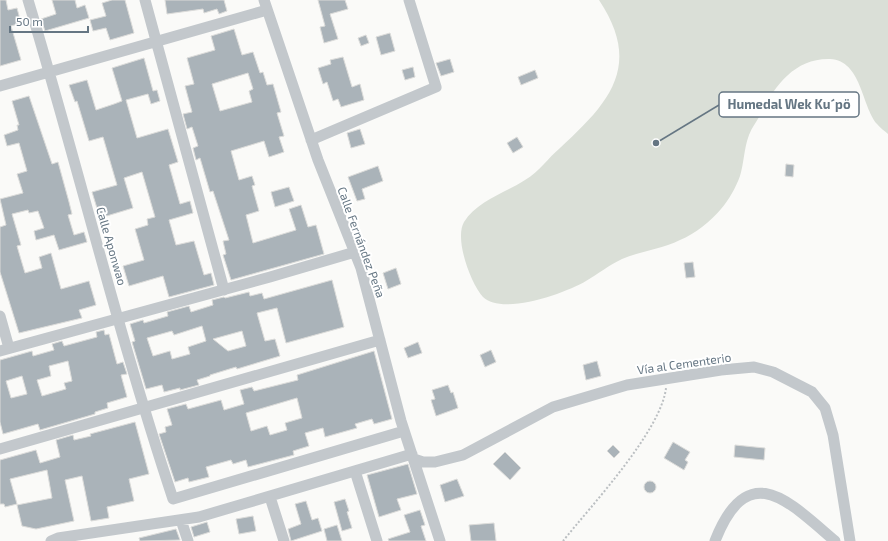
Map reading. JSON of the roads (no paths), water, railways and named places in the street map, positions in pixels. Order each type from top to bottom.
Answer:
[{"type":"street","name":"Calle Aponwao","points":[[28,0],[50,71],[143,408],[173,498],[404,431]]},
{"type":"street","points":[[145,0],[224,290]]},
{"type":"street","points":[[311,140],[436,88],[409,0]]},
{"type":"street","points":[[0,86],[157,41],[266,5]]},
{"type":"street","name":"Calle Fernández Peña","points":[[266,5],[311,140],[355,252],[369,294],[404,431],[440,541]]},
{"type":"street","points":[[0,316],[5,350],[224,290],[355,252]]},
{"type":"street","points":[[0,449],[380,340]]},
{"type":"street","name":"Vía al Cementerio","points":[[413,456],[422,462],[449,459],[481,446],[524,421],[553,407],[640,381],[754,367],[773,372],[812,392],[825,408],[829,419],[850,541]]},
{"type":"street","points":[[51,541],[58,538],[98,537],[199,517],[355,471],[413,456]]},
{"type":"street","points":[[355,471],[377,541]]},
{"type":"street","points":[[715,541],[720,528],[734,506],[742,499],[758,492],[780,499],[794,506],[835,541]]},
{"type":"street","points":[[270,497],[284,541]]},
{"type":"street","points":[[181,520],[188,541]]},
{"type":"place","name":"Humedal Wek Ku´pö","points":[[656,143]]}]
